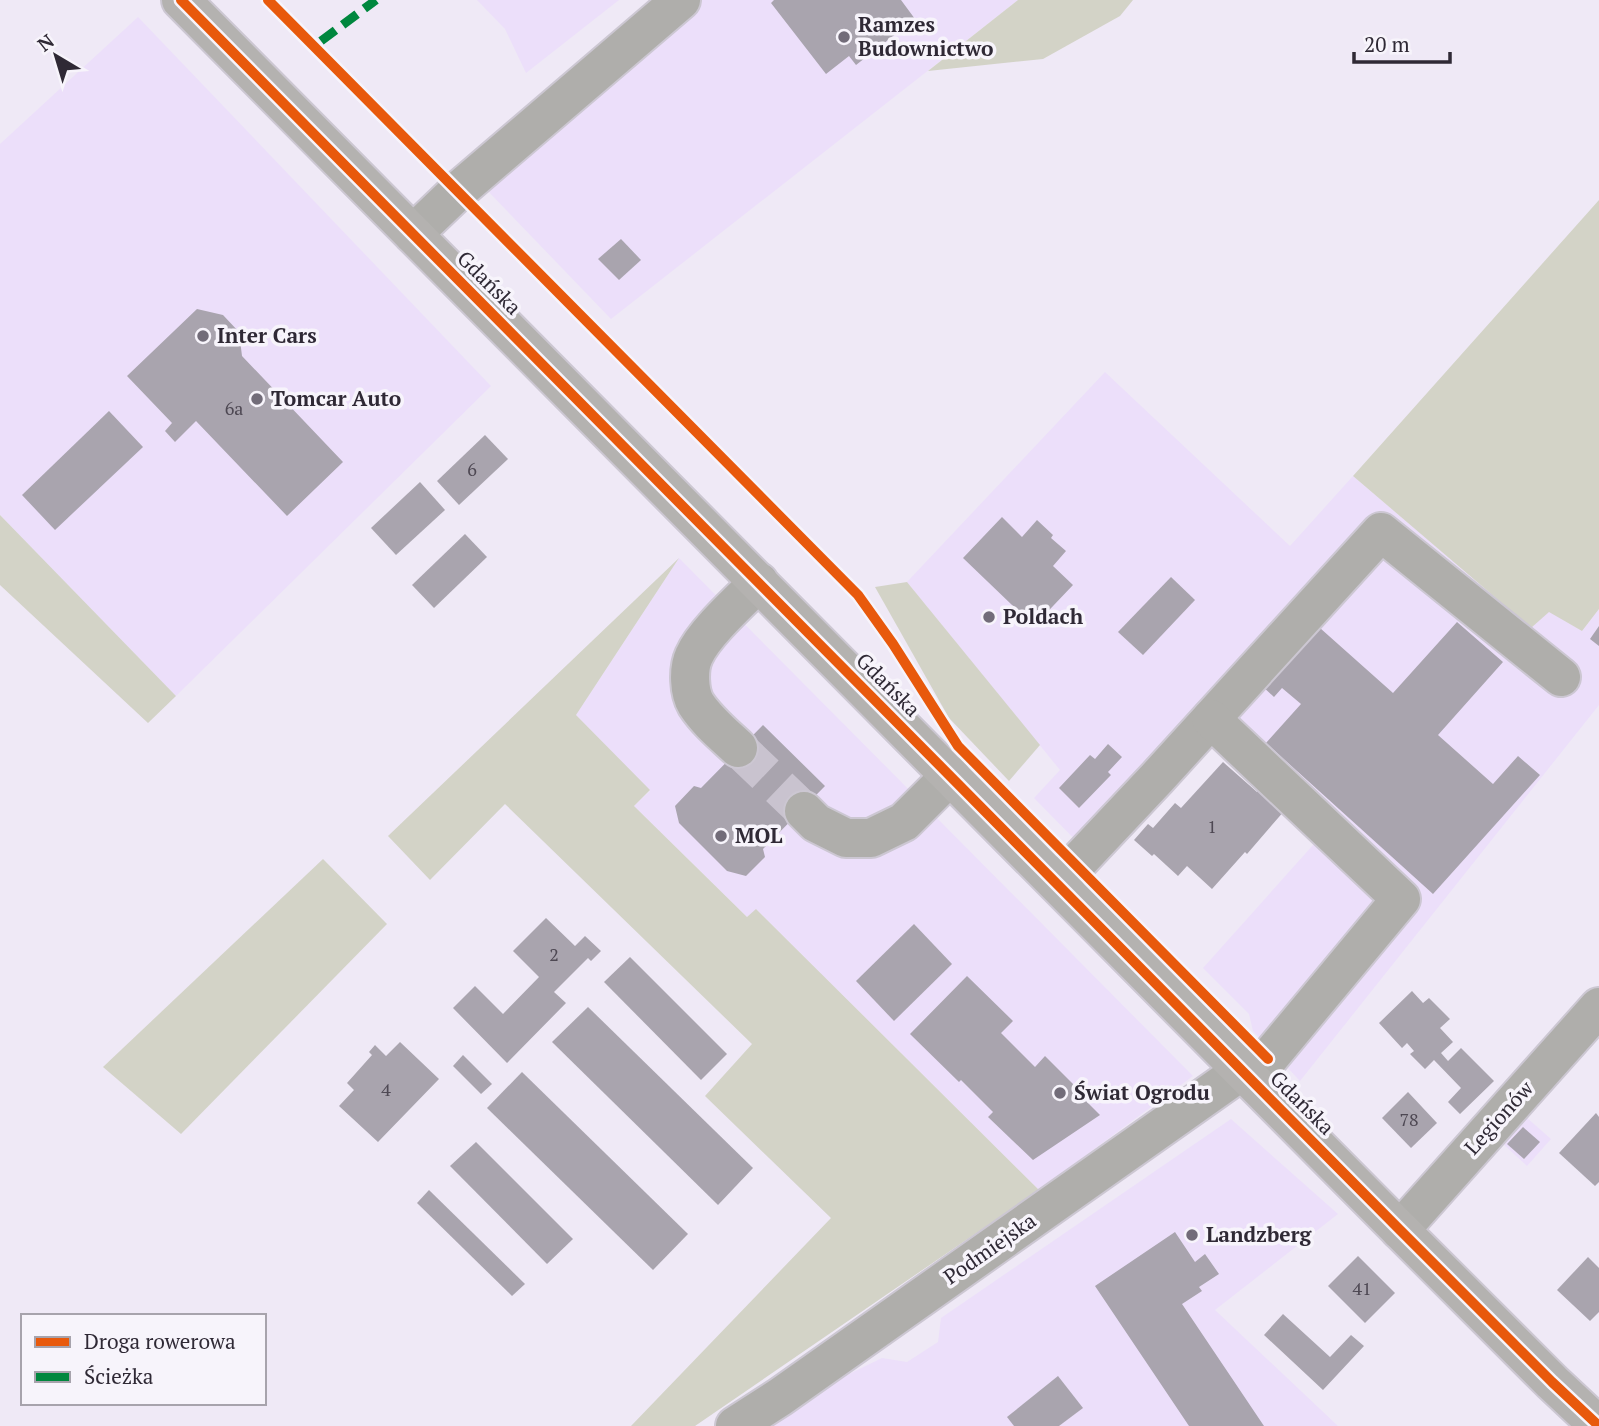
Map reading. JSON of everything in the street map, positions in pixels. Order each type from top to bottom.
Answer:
[{"type":"main road","name":"Gdańska","points":[[181,0],[1400,1230],[1599,1426]]},
{"type":"street","points":[[413,234],[458,191],[681,0]]},
{"type":"street","points":[[1057,883],[1381,531],[1561,677]]},
{"type":"street","points":[[738,748],[695,702],[690,679],[693,657],[708,635],[759,582]]},
{"type":"street","name":"Podmiejska","points":[[735,1426],[1243,1070],[1268,1059],[1401,900],[1210,719]]},
{"type":"street","points":[[804,811],[816,823],[846,838],[871,838],[904,822],[951,775]]},
{"type":"street","name":"Legionów","points":[[1400,1230],[1599,1007]]},
{"type":"shaded area","points":[[477,0],[619,0],[526,73],[505,29]]},
{"type":"shaded area","points":[[697,0],[1018,0],[611,319],[484,187]]},
{"type":"shaded area","points":[[1018,0],[1133,0],[1120,16],[1043,59],[928,71]]},
{"type":"shaded area","points":[[138,17],[491,386],[176,696],[0,515],[0,144]]},
{"type":"shaded area","points":[[1599,200],[1599,609],[1582,631],[1549,612],[1531,628],[1353,476]]},
{"type":"shaded area","points":[[1105,372],[1290,546],[1353,476],[1531,628],[1549,611],[1582,631],[1599,609],[1599,705],[1300,1081],[1253,1031],[1249,1014],[1203,968],[1322,835],[1212,736],[1097,862],[1034,798],[1060,770],[907,582]]},
{"type":"shaded area","points":[[0,515],[176,696],[148,723],[0,585]]},
{"type":"shaded area","points":[[679,558],[1193,1076],[1039,1190],[757,910],[747,917],[634,806],[650,791],[576,715]]},
{"type":"shaded area","points":[[679,558],[576,715],[650,790],[634,806],[747,917],[756,909],[1039,1190],[695,1426],[631,1426],[831,1218],[705,1096],[752,1044],[505,804],[430,880],[388,836]]},
{"type":"shaded area","points":[[907,582],[1040,745],[1009,781],[949,718],[875,587]]},
{"type":"shaded area","points":[[323,859],[387,924],[181,1134],[103,1067]]},
{"type":"shaded area","points":[[1526,1117],[1551,1139],[1527,1166],[1502,1143]]},
{"type":"shaded area","points":[[1231,1119],[1338,1214],[1215,1310],[1338,1426],[751,1426],[748,1423],[882,1358],[907,1362],[938,1342],[941,1318]]},
{"type":"building","name":"Ramzes Budownictwo","points":[[774,0],[901,0],[915,19],[856,65],[849,56],[826,74],[771,3]]},
{"type":"building","points":[[621,239],[641,260],[619,280],[598,259]]},
{"type":"building","points":[[197,309],[223,315],[239,332],[242,356],[343,462],[287,516],[196,421],[175,442],[165,431],[172,423],[127,376]]},
{"type":"building","points":[[109,411],[143,447],[55,530],[22,495]]},
{"type":"building","points":[[485,435],[508,459],[459,505],[437,481]]},
{"type":"building","points":[[420,482],[445,510],[396,555],[371,528]]},
{"type":"building","points":[[1002,517],[1022,537],[1037,520],[1066,551],[1053,566],[1073,585],[1034,626],[963,558]]},
{"type":"building","points":[[465,534],[487,557],[434,608],[412,585]]},
{"type":"building","points":[[1171,577],[1195,600],[1143,655],[1118,632]]},
{"type":"building","points":[[1457,622],[1503,662],[1438,735],[1493,784],[1518,756],[1540,775],[1433,894],[1266,743],[1301,704],[1282,688],[1274,697],[1260,684],[1284,657],[1290,662],[1320,628],[1393,693]]},
{"type":"building","points":[[1599,626],[1599,646],[1590,639]]},
{"type":"building","points":[[763,725],[825,786],[763,849],[765,857],[746,876],[727,871],[679,823],[675,806],[694,786],[701,788]]},
{"type":"building","points":[[1108,744],[1122,757],[1108,772],[1111,775],[1079,808],[1059,788],[1090,755],[1095,759]]},
{"type":"building","points":[[1223,762],[1257,792],[1261,788],[1285,810],[1212,889],[1187,866],[1178,876],[1134,840],[1148,824],[1153,828],[1175,803],[1181,808]]},
{"type":"building","points":[[546,918],[575,946],[585,936],[601,951],[591,961],[588,958],[554,992],[566,1003],[507,1063],[453,1008],[475,986],[503,1014],[539,977],[513,951]]},
{"type":"building","points":[[914,924],[952,964],[894,1021],[856,981]]},
{"type":"building","points":[[630,957],[727,1054],[701,1080],[604,982]]},
{"type":"building","points":[[967,976],[1013,1021],[1001,1033],[1035,1067],[1045,1056],[1100,1115],[1033,1160],[988,1117],[993,1112],[910,1034]]},
{"type":"building","points":[[1412,991],[1423,1003],[1429,998],[1450,1019],[1440,1028],[1453,1042],[1441,1053],[1448,1061],[1461,1048],[1494,1081],[1460,1114],[1448,1102],[1461,1088],[1434,1060],[1425,1069],[1410,1054],[1414,1051],[1407,1043],[1402,1048],[1379,1023]]},
{"type":"building","points":[[588,1007],[753,1168],[718,1205],[552,1042]]},
{"type":"building","points":[[400,1042],[439,1079],[378,1142],[339,1106],[354,1090],[347,1083],[372,1055],[369,1052],[375,1045],[386,1056]]},
{"type":"building","points":[[463,1055],[492,1084],[481,1094],[453,1066]]},
{"type":"building","points":[[522,1072],[688,1234],[653,1270],[487,1108]]},
{"type":"building","points":[[1408,1092],[1437,1123],[1411,1148],[1382,1118]]},
{"type":"building","points":[[1596,1113],[1599,1117],[1599,1182],[1595,1186],[1559,1153]]},
{"type":"building","points":[[1523,1127],[1540,1142],[1524,1159],[1507,1144]]},
{"type":"building","points":[[476,1142],[573,1239],[547,1264],[450,1166]]},
{"type":"building","points":[[429,1190],[525,1284],[512,1296],[417,1203]]},
{"type":"building","points":[[1175,1232],[1195,1262],[1205,1254],[1219,1274],[1199,1287],[1202,1291],[1182,1304],[1264,1426],[1189,1426],[1095,1286]]},
{"type":"building","points":[[1358,1256],[1395,1293],[1365,1323],[1328,1286]]},
{"type":"building","points":[[1588,1257],[1599,1268],[1599,1312],[1590,1321],[1557,1290]]},
{"type":"building","points":[[1283,1314],[1330,1357],[1351,1335],[1364,1346],[1323,1390],[1264,1335]]},
{"type":"building","points":[[1058,1376],[1083,1408],[1059,1426],[1014,1426],[1007,1417]]},
{"type":"tunnel","points":[[738,748],[804,811]]},
{"type":"marked path","points":[[321,41],[376,0]]},
{"type":"cycle path","points":[[181,0],[1400,1230],[1599,1426]]},
{"type":"cycle path","points":[[268,0],[858,595],[893,644],[958,746],[1268,1059]]},
{"type":"place","name":"Ramzes Budownictwo","points":[[844,37]]},
{"type":"place","name":"Inter Cars","points":[[203,336]]},
{"type":"place","name":"Tomcar Auto","points":[[257,399]]},
{"type":"place","name":"Poldach","points":[[989,617]]},
{"type":"place","name":"MOL","points":[[721,836]]},
{"type":"place","name":"Świat Ogrodu","points":[[1060,1093]]},
{"type":"place","name":"Landzberg","points":[[1192,1235]]}]
